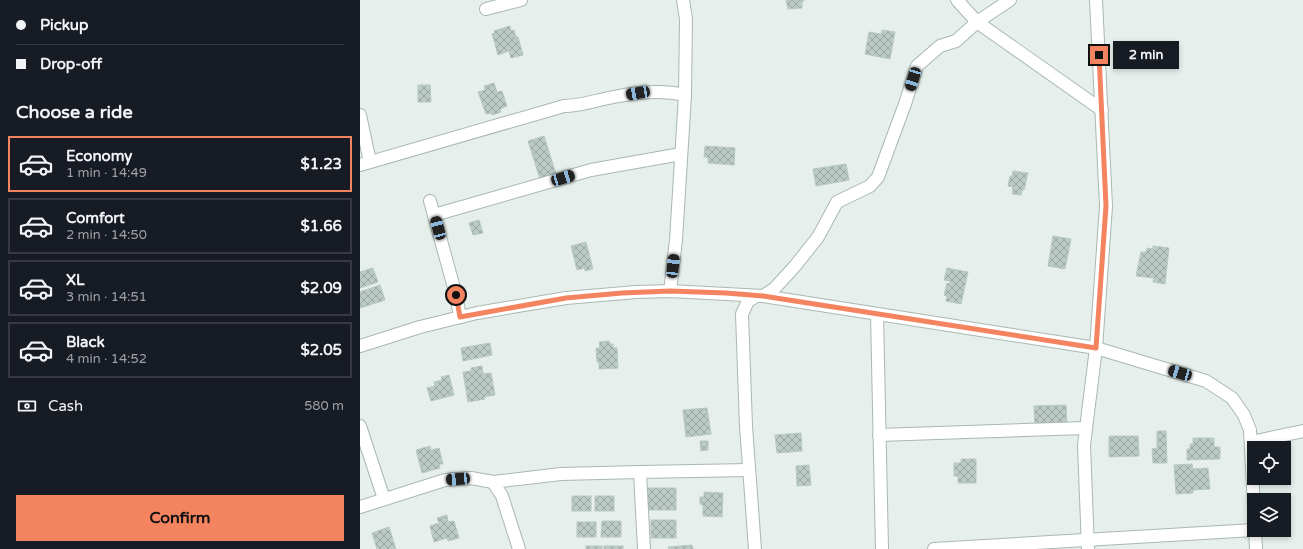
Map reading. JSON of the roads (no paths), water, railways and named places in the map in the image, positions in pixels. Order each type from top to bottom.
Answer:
[{"type":"street","points":[[486,9],[521,0]]},
{"type":"street","points":[[670,291],[676,240],[685,95],[686,19],[683,0]]},
{"type":"street","points":[[957,0],[977,22],[1102,110]]},
{"type":"street","points":[[755,549],[744,380],[742,314],[748,301],[774,289],[796,266],[818,238],[838,202],[870,186],[878,176],[905,104],[917,66],[940,46],[956,41],[977,22],[1010,0]]},
{"type":"street","points":[[1088,545],[1084,445],[1096,348],[1106,206],[1096,0]]},
{"type":"street","points":[[360,115],[365,163],[564,106],[587,104],[603,99],[638,93],[669,91],[685,95]]},
{"type":"street","points":[[434,215],[591,170],[681,154]]},
{"type":"street","points":[[430,201],[456,295],[460,317]]},
{"type":"street","points":[[360,346],[420,327],[460,317],[566,298],[636,292],[670,291],[760,296],[1096,348],[1193,377],[1217,386],[1238,404],[1250,430],[1251,441]]},
{"type":"street","points":[[877,314],[882,549]]},
{"type":"street","points":[[360,426],[384,499]]},
{"type":"street","points":[[879,435],[1086,428]]},
{"type":"street","points":[[1256,441],[1303,431]]},
{"type":"street","points":[[360,507],[445,480],[471,478],[493,482],[561,474],[749,470]]},
{"type":"street","points":[[640,472],[644,549]]},
{"type":"street","points":[[493,482],[502,496],[519,549]]},
{"type":"street","points":[[934,549],[1088,545],[1247,531]]},
{"type":"street","points":[[1255,537],[1256,549]]}]
